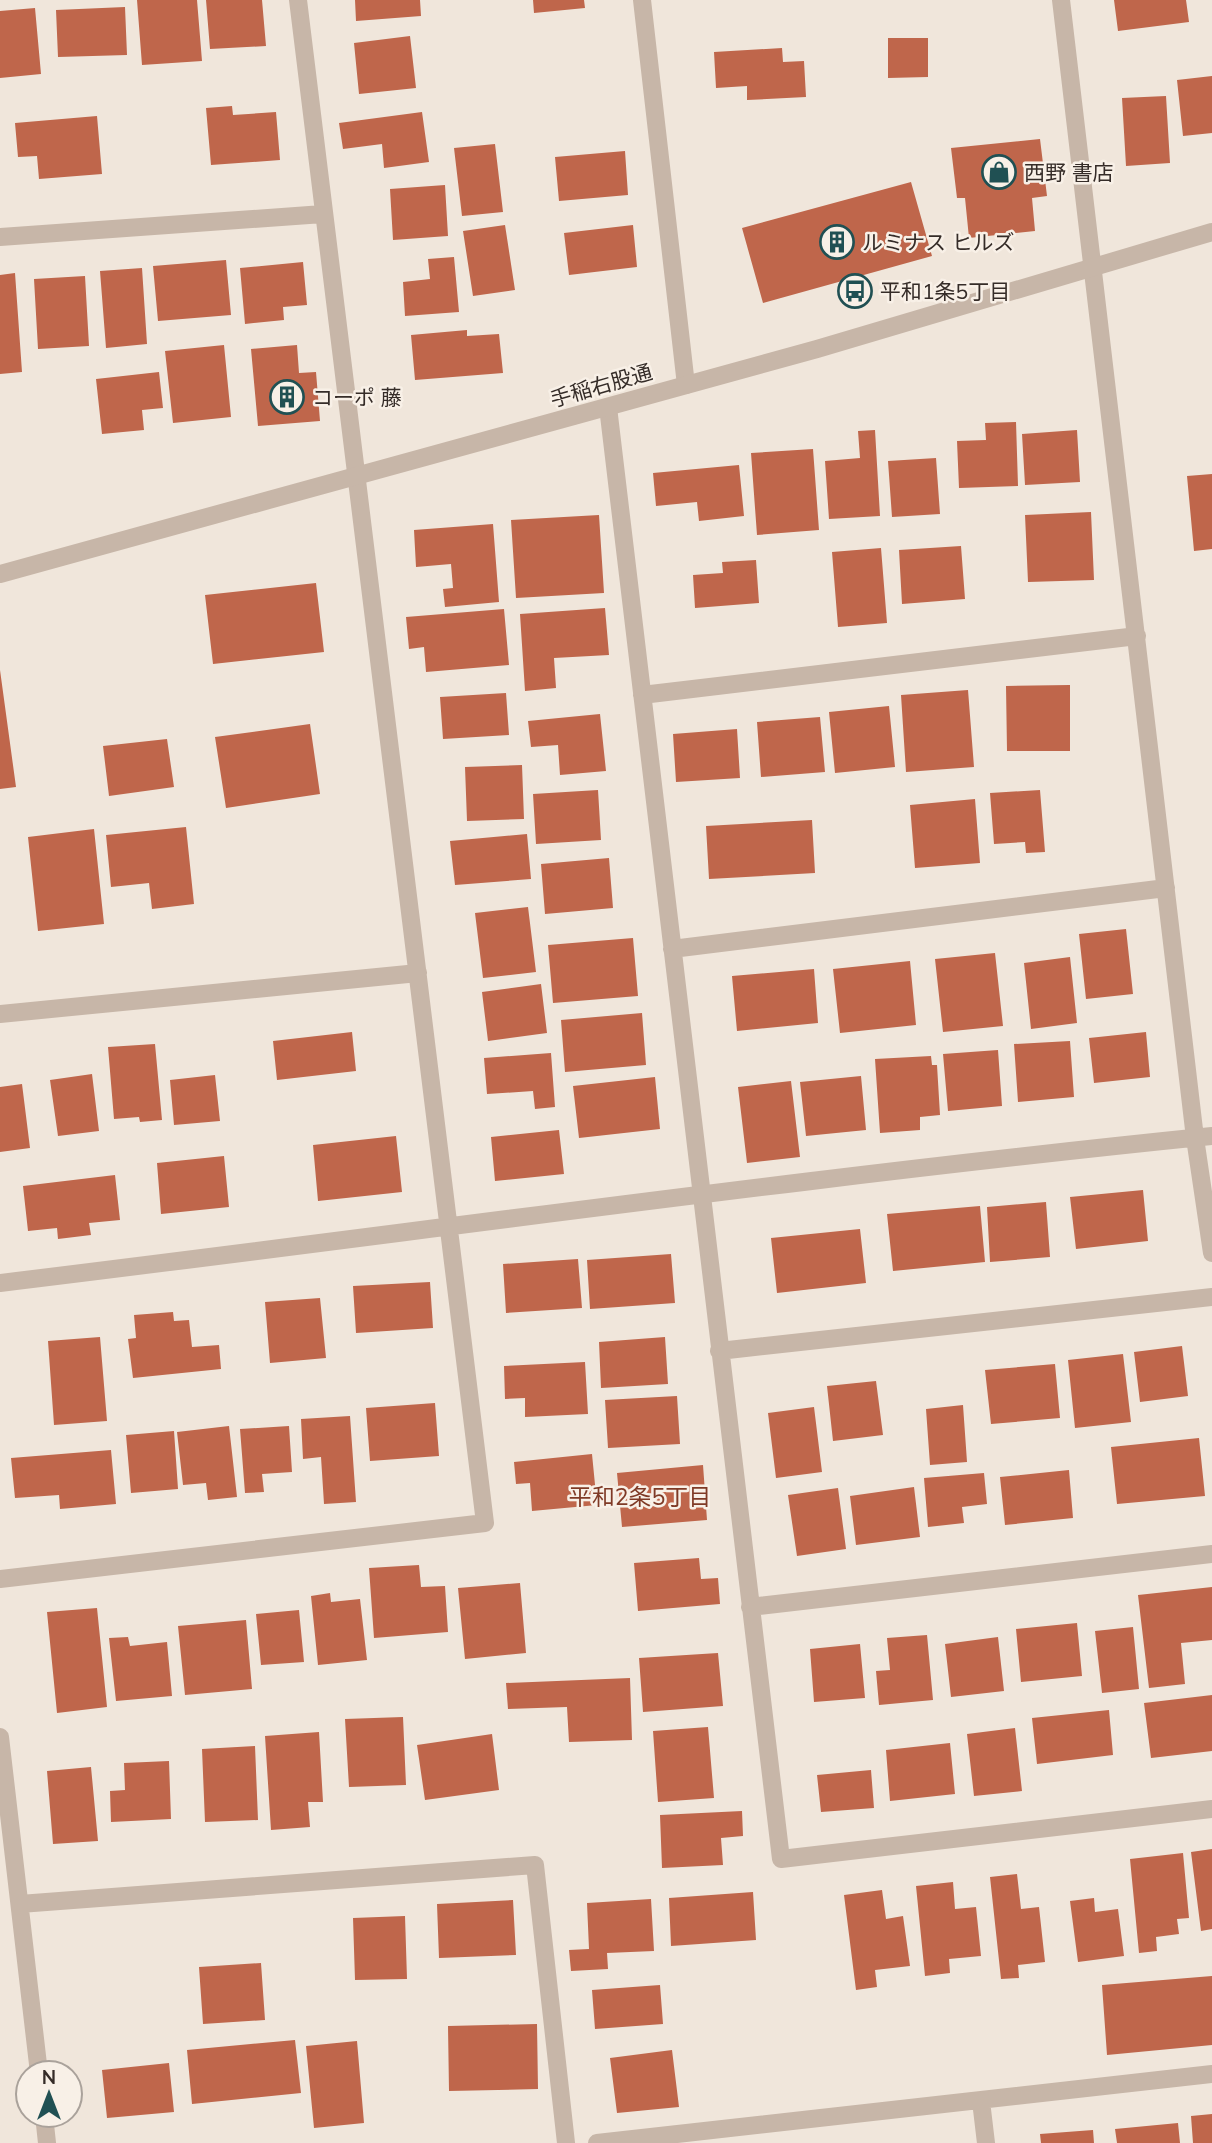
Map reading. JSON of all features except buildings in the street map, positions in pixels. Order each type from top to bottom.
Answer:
[{"type":"street","points":[[0,1579],[485,1523],[452,1229],[354,477],[298,0]]},
{"type":"street","points":[[642,0],[685,385]]},
{"type":"street","points":[[1060,0],[1094,267],[1166,888],[1204,1137],[1212,1253]]},
{"type":"street","points":[[0,237],[323,214]]},
{"type":"street","name":"手稲右股通","points":[[0,574],[608,407],[1212,232]]},
{"type":"street","points":[[608,407],[699,1195],[780,1859],[1212,1809]]},
{"type":"street","points":[[642,695],[1137,636]]},
{"type":"street","points":[[672,949],[1166,888]]},
{"type":"street","points":[[0,1014],[418,973]]},
{"type":"street","points":[[0,1283],[452,1229],[699,1195],[1204,1137]]},
{"type":"street","points":[[719,1351],[1212,1297]]},
{"type":"street","points":[[750,1607],[1212,1554]]},
{"type":"street","points":[[0,1737],[37,2059]]},
{"type":"street","points":[[20,1904],[535,1865],[566,2143]]},
{"type":"street","points":[[597,2143],[1212,2074]]},
{"type":"street","points":[[981,2101],[986,2143]]},
{"type":"place","name":"西野 書店","points":[[999,172]]},
{"type":"place","name":"ルミナス ヒルズ","points":[[837,242]]},
{"type":"place","name":"平和1条5丁目","points":[[855,291]]},
{"type":"place","name":"コーポ 藤","points":[[287,397]]},
{"type":"district","name":"平和2条5丁目","points":[[640,1496]]}]
